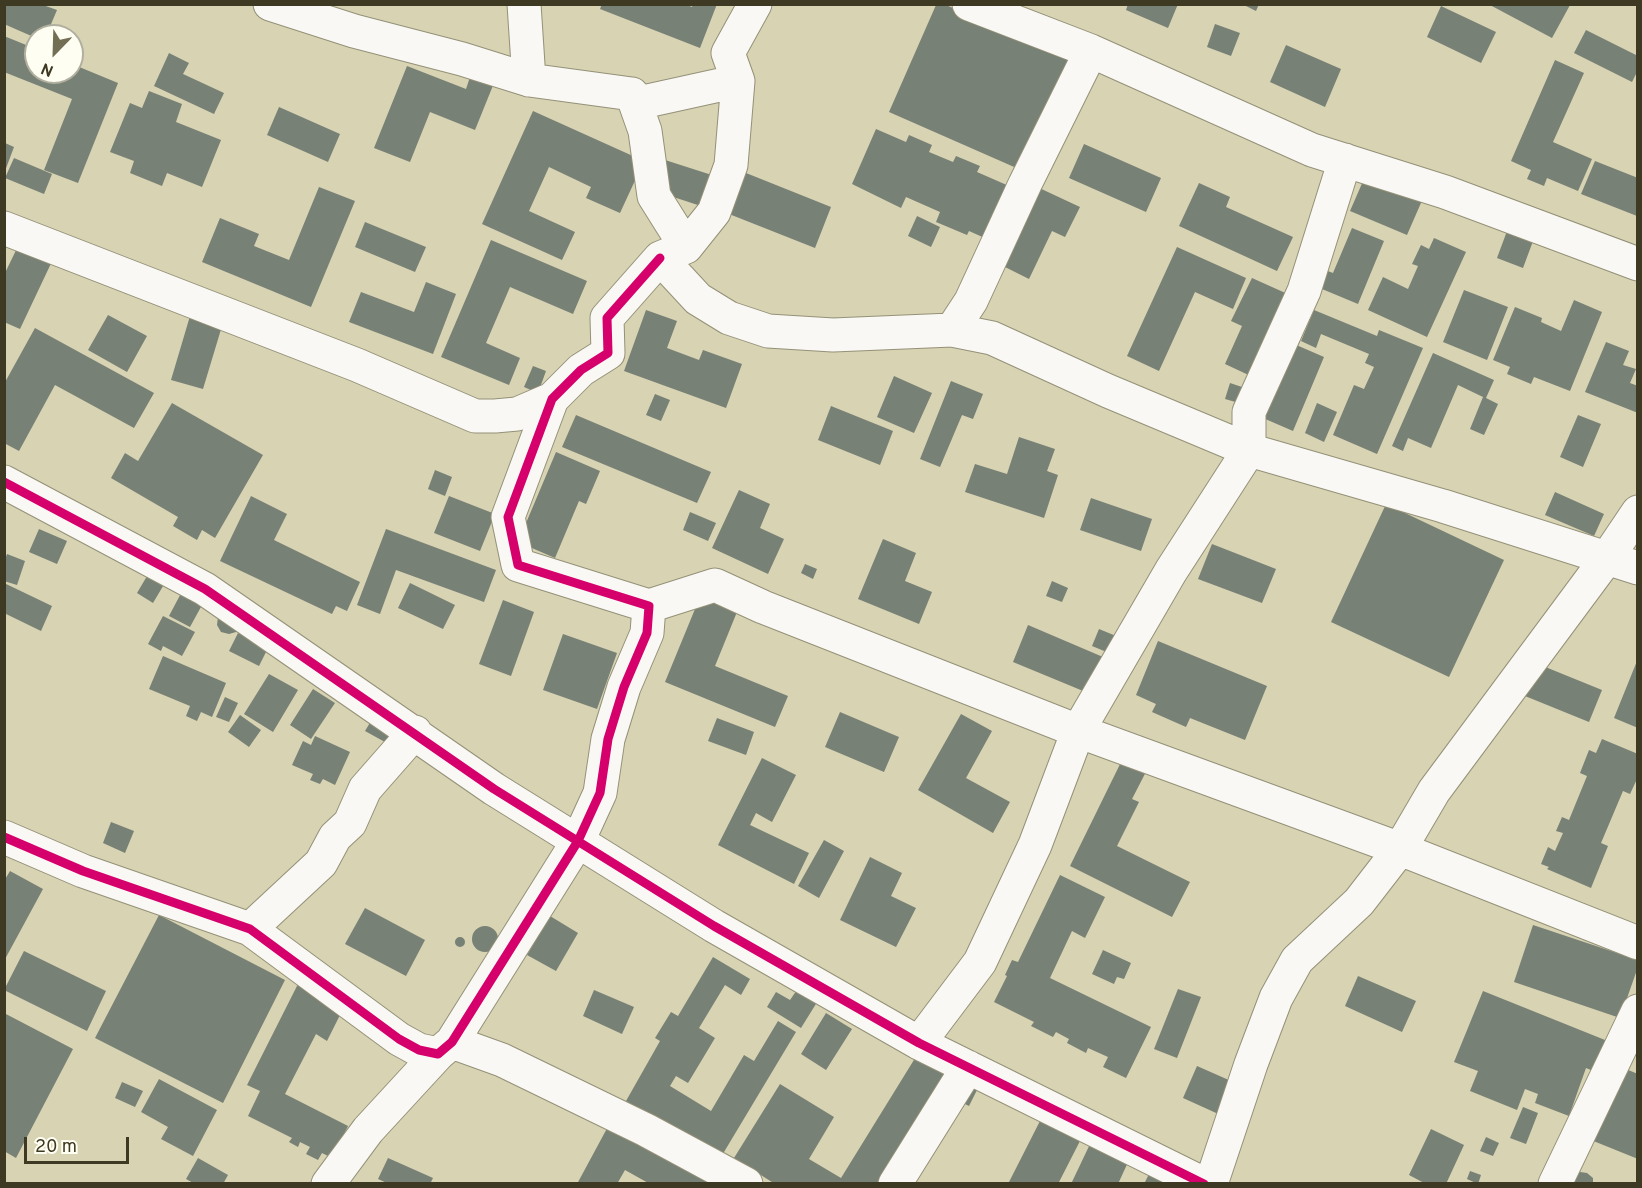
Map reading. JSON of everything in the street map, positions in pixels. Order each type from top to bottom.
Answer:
[{"type":"street","points":[[270,4],[354,31],[462,59],[529,80],[632,94],[639,103],[738,81]]},
{"type":"street","points":[[524,4],[529,80]]},
{"type":"street","points":[[4,228],[357,365],[475,416],[517,414],[552,399],[581,370],[608,353],[607,318],[714,212],[731,165],[738,81],[728,52],[755,4]]},
{"type":"street","points":[[969,4],[1091,51],[1312,150],[1445,192],[1638,264]]},
{"type":"street","points":[[952,330],[971,301],[1025,184],[1091,51]]},
{"type":"street","points":[[632,94],[645,131],[654,196],[673,252],[698,299],[729,318],[768,331],[833,335],[952,330],[992,338],[1108,391],[1249,450],[1455,510],[1622,563]]},
{"type":"street","points":[[919,1043],[980,962],[1035,845],[1078,730],[1171,571],[1249,450],[1250,412],[1304,291],[1345,160]]},
{"type":"street","points":[[552,399],[508,516],[518,565],[649,606],[715,585],[773,612],[1078,730],[1400,849],[1638,943]]},
{"type":"street","points":[[4,482],[205,589],[415,732],[494,789],[714,926],[919,1043],[1204,1184]]},
{"type":"street","points":[[1211,1184],[1251,1064],[1276,998],[1297,960],[1359,902],[1400,849],[1434,791],[1622,563],[1638,512]]},
{"type":"street","points":[[328,1184],[368,1130],[445,1048],[578,841],[600,793],[608,739],[624,687],[647,633],[649,606]]},
{"type":"street","points":[[250,929],[321,863],[335,837],[350,824],[365,789],[415,732]]},
{"type":"street","points":[[7,843],[250,929],[399,1039],[419,1050],[445,1048],[502,1060],[646,1130],[746,1184]]},
{"type":"street","points":[[1555,1184],[1638,1011]]},
{"type":"street","points":[[895,1184],[968,1066]]},
{"type":"building","points":[[602,4],[685,4],[692,7],[693,4],[717,4],[700,48],[600,9]]},
{"type":"building","points":[[1128,4],[1178,4],[1168,28],[1126,10]]},
{"type":"building","points":[[1242,4],[1259,4],[1256,11]]},
{"type":"building","points":[[4,5],[43,5],[57,10],[51,24],[24,24],[24,33],[4,24]]},
{"type":"building","points":[[936,5],[946,5],[1069,59],[1021,170],[889,112]]},
{"type":"building","points":[[1490,5],[1570,5],[1552,38]]},
{"type":"building","points":[[1441,6],[1496,32],[1481,63],[1427,37]]},
{"type":"building","points":[[1215,24],[1240,33],[1231,56],[1207,47]]},
{"type":"building","points":[[1586,30],[1638,56],[1638,70],[1632,82],[1574,53]]},
{"type":"building","points":[[4,36],[24,44],[24,80],[4,72]]},
{"type":"building","points":[[1286,45],[1341,69],[1325,107],[1270,82]]},
{"type":"building","points":[[169,53],[189,63],[183,74],[224,93],[214,114],[154,86]]},
{"type":"building","points":[[1555,60],[1584,73],[1553,142],[1592,159],[1578,191],[1547,178],[1544,186],[1527,179],[1531,170],[1511,161]]},
{"type":"building","points":[[407,66],[466,89],[471,74],[494,83],[475,130],[430,112],[410,162],[374,148]]},
{"type":"building","points":[[84,69],[118,83],[78,183],[44,170],[72,99],[34,84],[84,84]]},
{"type":"building","points":[[149,91],[182,104],[176,122],[221,140],[202,187],[167,173],[162,186],[130,173],[134,161],[110,152],[130,103],[142,108]]},
{"type":"building","points":[[279,107],[340,134],[328,162],[267,135]]},
{"type":"building","points":[[533,111],[644,161],[620,213],[586,198],[591,187],[549,167],[529,211],[575,232],[562,260],[482,224]]},
{"type":"building","points":[[876,129],[906,142],[909,135],[932,145],[929,152],[953,162],[956,156],[980,166],[977,172],[1009,186],[987,239],[969,231],[967,235],[936,222],[940,212],[906,197],[901,208],[852,184]]},
{"type":"building","points":[[5,143],[14,147],[5,171]]},
{"type":"building","points":[[1084,144],[1161,178],[1146,212],[1069,178]]},
{"type":"building","points":[[14,158],[52,174],[44,194],[5,178]]},
{"type":"building","points":[[665,160],[718,177],[707,208],[655,191]]},
{"type":"building","points":[[1595,161],[1638,178],[1637,216],[1581,194]]},
{"type":"building","points":[[741,171],[831,207],[815,248],[724,212]]},
{"type":"building","points":[[1367,172],[1424,196],[1407,235],[1350,211]]},
{"type":"building","points":[[1199,183],[1230,197],[1226,207],[1293,237],[1277,271],[1179,226]]},
{"type":"building","points":[[1035,186],[1080,207],[1065,237],[1052,231],[1029,279],[997,263]]},
{"type":"building","points":[[319,187],[355,201],[311,307],[202,262],[220,218],[259,234],[254,246],[289,260]]},
{"type":"building","points":[[917,216],[940,227],[931,247],[908,236]]},
{"type":"building","points":[[365,222],[426,247],[415,272],[355,247]]},
{"type":"building","points":[[1510,223],[1536,233],[1523,268],[1497,258]]},
{"type":"building","points":[[1352,228],[1384,241],[1358,304],[1310,284],[1317,267],[1333,273]]},
{"type":"building","points":[[1434,238],[1466,252],[1427,337],[1368,310],[1383,277],[1408,289],[1418,266],[1412,264],[1421,245],[1429,249]]},
{"type":"building","points":[[21,240],[55,255],[20,329],[4,322],[4,275]]},
{"type":"building","points":[[491,240],[587,281],[573,314],[510,287],[486,343],[520,358],[509,385],[441,357]]},
{"type":"building","points":[[1177,247],[1246,278],[1233,309],[1195,292],[1159,371],[1127,356]]},
{"type":"building","points":[[1252,278],[1292,296],[1255,378],[1225,364],[1242,326],[1231,321]]},
{"type":"building","points":[[426,282],[456,294],[433,354],[349,322],[361,292],[414,312]]},
{"type":"building","points":[[1464,290],[1508,307],[1487,360],[1443,342]]},
{"type":"building","points":[[1574,300],[1602,312],[1570,391],[1534,377],[1531,384],[1507,374],[1510,367],[1493,360],[1515,307],[1542,318],[1541,322],[1561,331]]},
{"type":"building","points":[[646,310],[677,321],[667,348],[699,360],[703,350],[742,364],[726,408],[624,371]]},
{"type":"building","points":[[1314,310],[1377,336],[1379,330],[1423,348],[1377,454],[1333,435],[1354,385],[1364,389],[1374,367],[1365,363],[1369,354],[1321,334],[1316,348],[1301,341]]},
{"type":"building","points":[[108,315],[147,336],[127,372],[88,350]]},
{"type":"building","points":[[190,316],[222,326],[203,389],[171,380]]},
{"type":"building","points":[[35,328],[154,393],[134,428],[55,385],[19,451],[4,443],[4,384]]},
{"type":"building","points":[[1606,342],[1629,351],[1623,365],[1636,369],[1630,383],[1638,386],[1638,413],[1585,392]]},
{"type":"building","points":[[1294,344],[1324,357],[1293,431],[1263,418]]},
{"type":"building","points":[[1433,353],[1494,380],[1486,398],[1498,404],[1484,435],[1470,429],[1483,397],[1458,385],[1431,448],[1408,438],[1403,451],[1392,446]]},
{"type":"building","points":[[533,366],[546,371],[538,393],[524,387]]},
{"type":"building","points":[[894,376],[932,393],[914,433],[877,417]]},
{"type":"building","points":[[951,381],[983,394],[973,419],[962,415],[940,467],[920,459]]},
{"type":"building","points":[[1230,383],[1245,388],[1239,403],[1225,399]]},
{"type":"building","points":[[655,394],[670,400],[661,421],[646,415]]},
{"type":"building","points":[[172,403],[263,455],[215,538],[202,530],[197,540],[173,526],[178,517],[111,478],[125,453],[138,461]]},
{"type":"building","points":[[1317,403],[1337,412],[1324,442],[1305,433]]},
{"type":"building","points":[[831,406],[893,431],[880,465],[818,440]]},
{"type":"building","points":[[576,415],[711,472],[697,503],[562,447]]},
{"type":"building","points":[[1578,415],[1601,424],[1583,467],[1560,457]]},
{"type":"building","points":[[1019,437],[1055,449],[1047,471],[1058,475],[1044,518],[965,492],[975,464],[1007,474]]},
{"type":"building","points":[[556,452],[600,471],[586,504],[579,501],[555,558],[518,542]]},
{"type":"building","points":[[435,470],[452,477],[445,496],[428,489]]},
{"type":"building","points":[[739,490],[770,504],[760,528],[784,539],[768,574],[712,548]]},
{"type":"building","points":[[1555,492],[1604,514],[1594,536],[1545,515]]},
{"type":"building","points":[[251,496],[287,514],[274,540],[360,582],[347,611],[336,606],[332,614],[220,561]]},
{"type":"building","points":[[449,496],[495,514],[480,551],[434,533]]},
{"type":"building","points":[[1091,498],[1152,519],[1141,551],[1080,530]]},
{"type":"building","points":[[1386,504],[1504,560],[1449,677],[1331,622]]},
{"type":"building","points":[[690,512],[716,523],[708,541],[683,530]]},
{"type":"building","points":[[39,529],[67,541],[57,564],[29,552]]},
{"type":"building","points":[[386,529],[496,570],[484,602],[396,570],[380,614],[357,605]]},
{"type":"building","points":[[883,539],[916,553],[905,581],[932,592],[919,624],[858,599]]},
{"type":"building","points":[[1212,544],[1276,569],[1262,603],[1198,579]]},
{"type":"building","points":[[7,554],[25,561],[17,585],[4,581],[4,562]]},
{"type":"building","points":[[805,564],[817,569],[813,579],[801,573]]},
{"type":"building","points":[[153,566],[169,576],[153,603],[137,593]]},
{"type":"building","points":[[1052,581],[1068,588],[1062,602],[1046,596]]},
{"type":"building","points":[[187,582],[208,594],[190,627],[169,616]]},
{"type":"building","points":[[4,583],[52,606],[41,631],[4,613]]},
{"type":"building","points":[[410,583],[455,605],[443,629],[398,608]]},
{"type":"building","points":[[702,592],[739,607],[715,666],[788,696],[775,727],[665,682]]},
{"type":"building","points":[[503,600],[534,612],[511,676],[479,664]]},
{"type":"building","points":[[163,616],[195,632],[182,656],[163,646],[161,651],[148,644]]},
{"type":"building","points":[[218,617],[240,624],[236,632],[229,634],[221,632],[217,625]]},
{"type":"building","points":[[1028,625],[1103,657],[1088,693],[1013,662]]},
{"type":"building","points":[[1099,629],[1116,636],[1109,653],[1092,646]]},
{"type":"building","points":[[238,633],[268,648],[259,666],[229,651]]},
{"type":"building","points":[[563,634],[617,653],[597,709],[543,690]]},
{"type":"building","points":[[1158,641],[1267,686],[1245,740],[1190,718],[1186,727],[1152,712],[1156,704],[1136,695]]},
{"type":"building","points":[[163,656],[226,683],[212,717],[201,712],[197,721],[186,716],[190,706],[149,689]]},
{"type":"building","points":[[1638,661],[1638,728],[1614,718]]},
{"type":"building","points":[[1538,664],[1602,690],[1589,722],[1525,696]]},
{"type":"building","points":[[269,674],[298,690],[273,732],[244,714]]},
{"type":"building","points":[[313,689],[335,703],[311,739],[290,725]]},
{"type":"building","points":[[225,697],[238,703],[229,722],[216,717]]},
{"type":"building","points":[[377,711],[406,728],[394,747],[365,731]]},
{"type":"building","points":[[840,712],[899,737],[884,772],[825,747]]},
{"type":"building","points":[[961,714],[992,731],[966,778],[1010,802],[993,833],[918,790]]},
{"type":"building","points":[[240,715],[261,730],[249,747],[228,732]]},
{"type":"building","points":[[717,718],[754,732],[746,755],[708,741]]},
{"type":"building","points":[[315,736],[350,752],[335,785],[323,779],[320,784],[310,780],[313,774],[292,765],[303,741],[311,745]]},
{"type":"building","points":[[1602,739],[1638,754],[1638,777],[1630,794],[1623,791],[1601,843],[1608,846],[1591,888],[1547,869],[1549,867],[1541,864],[1548,847],[1555,851],[1563,833],[1556,831],[1562,817],[1569,820],[1587,776],[1580,773],[1589,750],[1596,753]]},
{"type":"building","points":[[1125,754],[1149,766],[1132,799],[1139,802],[1117,846],[1190,882],[1172,917],[1070,866]]},
{"type":"building","points":[[762,758],[796,775],[772,822],[756,813],[750,825],[809,853],[794,884],[718,845]]},
{"type":"building","points":[[111,822],[134,831],[125,853],[103,843]]},
{"type":"building","points":[[824,840],[844,851],[819,898],[798,886]]},
{"type":"building","points":[[870,857],[902,873],[891,896],[916,908],[896,947],[840,920]]},
{"type":"building","points":[[10,871],[43,889],[4,961],[4,881]]},
{"type":"building","points":[[1060,875],[1105,897],[1085,938],[1072,931],[1050,978],[1151,1027],[1126,1078],[1103,1067],[1108,1057],[1088,1048],[1086,1053],[1067,1043],[1069,1039],[1056,1032],[1053,1037],[1031,1026],[1034,1022],[994,1002],[1012,960],[1018,962]]},
{"type":"building","points":[[365,908],[425,940],[406,976],[345,944]]},
{"type":"building","points":[[159,915],[285,980],[223,1103],[95,1038]]},
{"type":"building","points":[[550,916],[578,933],[556,971],[527,955]]},
{"type":"building","points":[[1533,925],[1638,960],[1638,967],[1620,1018],[1514,982]]},
{"type":"building","points":[[485,926],[494,930],[498,939],[494,948],[485,952],[476,948],[472,939],[476,930]]},
{"type":"building","points":[[460,937],[464,938],[464,946],[460,947],[456,946],[455,942],[456,938]]},
{"type":"building","points":[[1103,950],[1131,963],[1124,979],[1117,977],[1114,984],[1092,974]]},
{"type":"building","points":[[24,951],[106,991],[87,1031],[4,990]]},
{"type":"building","points":[[713,957],[750,979],[741,995],[725,985],[699,1028],[715,1038],[688,1083],[676,1076],[670,1086],[711,1111],[744,1055],[754,1061],[778,1021],[796,1032],[721,1157],[626,1101],[660,1041],[655,1038],[671,1012],[678,1016]]},
{"type":"building","points":[[1358,976],[1416,1001],[1402,1032],[1345,1006]]},
{"type":"building","points":[[298,984],[344,1007],[327,1041],[316,1034],[285,1094],[348,1126],[332,1158],[322,1153],[318,1160],[306,1154],[310,1147],[300,1142],[298,1147],[289,1142],[292,1138],[248,1116],[260,1091],[247,1085]]},
{"type":"building","points":[[799,987],[819,999],[801,1028],[767,1007],[776,992],[790,1000]]},
{"type":"building","points":[[1178,989],[1201,997],[1177,1058],[1154,1049]]},
{"type":"building","points":[[594,990],[634,1007],[622,1034],[583,1016]]},
{"type":"building","points":[[1483,991],[1610,1042],[1598,1073],[1586,1068],[1569,1116],[1535,1103],[1538,1094],[1525,1089],[1517,1110],[1470,1091],[1478,1071],[1454,1062]]},
{"type":"building","points":[[4,1013],[73,1049],[16,1158],[4,1151]]},
{"type":"building","points":[[826,1013],[852,1029],[826,1070],[801,1054]]},
{"type":"building","points":[[917,1055],[949,1075],[882,1184],[775,1184],[734,1158],[780,1084],[834,1117],[809,1159],[841,1178]]},
{"type":"building","points":[[1616,1065],[1638,1074],[1638,1159],[1586,1138]]},
{"type":"building","points":[[1197,1066],[1240,1085],[1225,1117],[1183,1098]]},
{"type":"building","points":[[159,1079],[217,1110],[193,1156],[161,1139],[168,1127],[141,1112]]},
{"type":"building","points":[[122,1082],[143,1091],[135,1107],[115,1098]]},
{"type":"building","points":[[980,1084],[969,1106],[955,1099]]},
{"type":"building","points":[[1523,1107],[1538,1113],[1526,1144],[1510,1138]]},
{"type":"building","points":[[611,1121],[709,1175],[704,1184],[650,1184],[625,1170],[617,1184],[577,1184]]},
{"type":"building","points":[[1040,1121],[1080,1141],[1058,1184],[1008,1184]]},
{"type":"building","points":[[1431,1129],[1464,1145],[1446,1184],[1426,1184],[1409,1175]]},
{"type":"building","points":[[1486,1137],[1499,1143],[1493,1156],[1480,1151]]},
{"type":"building","points":[[1091,1142],[1129,1160],[1118,1184],[1071,1184]]},
{"type":"building","points":[[198,1158],[228,1175],[223,1184],[195,1184],[186,1179]]},
{"type":"building","points":[[388,1158],[433,1178],[430,1184],[389,1184],[378,1179]]},
{"type":"building","points":[[1470,1171],[1481,1175],[1478,1184],[1467,1179]]},
{"type":"building","points":[[1580,1172],[1587,1173],[1593,1178],[1593,1184],[1570,1184],[1573,1175]]},
{"type":"building","points":[[1149,1174],[1170,1184],[1144,1184]]},
{"type":"cycle path","points":[[4,837],[83,871],[250,929],[399,1039],[419,1050],[438,1054],[452,1042],[578,841],[600,793],[608,739],[624,687],[647,633],[649,606],[518,565],[508,517],[552,399],[581,370],[608,353],[607,318],[660,258]]},
{"type":"cycle path","points":[[4,482],[205,589],[494,789],[714,926],[919,1043],[1204,1184]]}]
